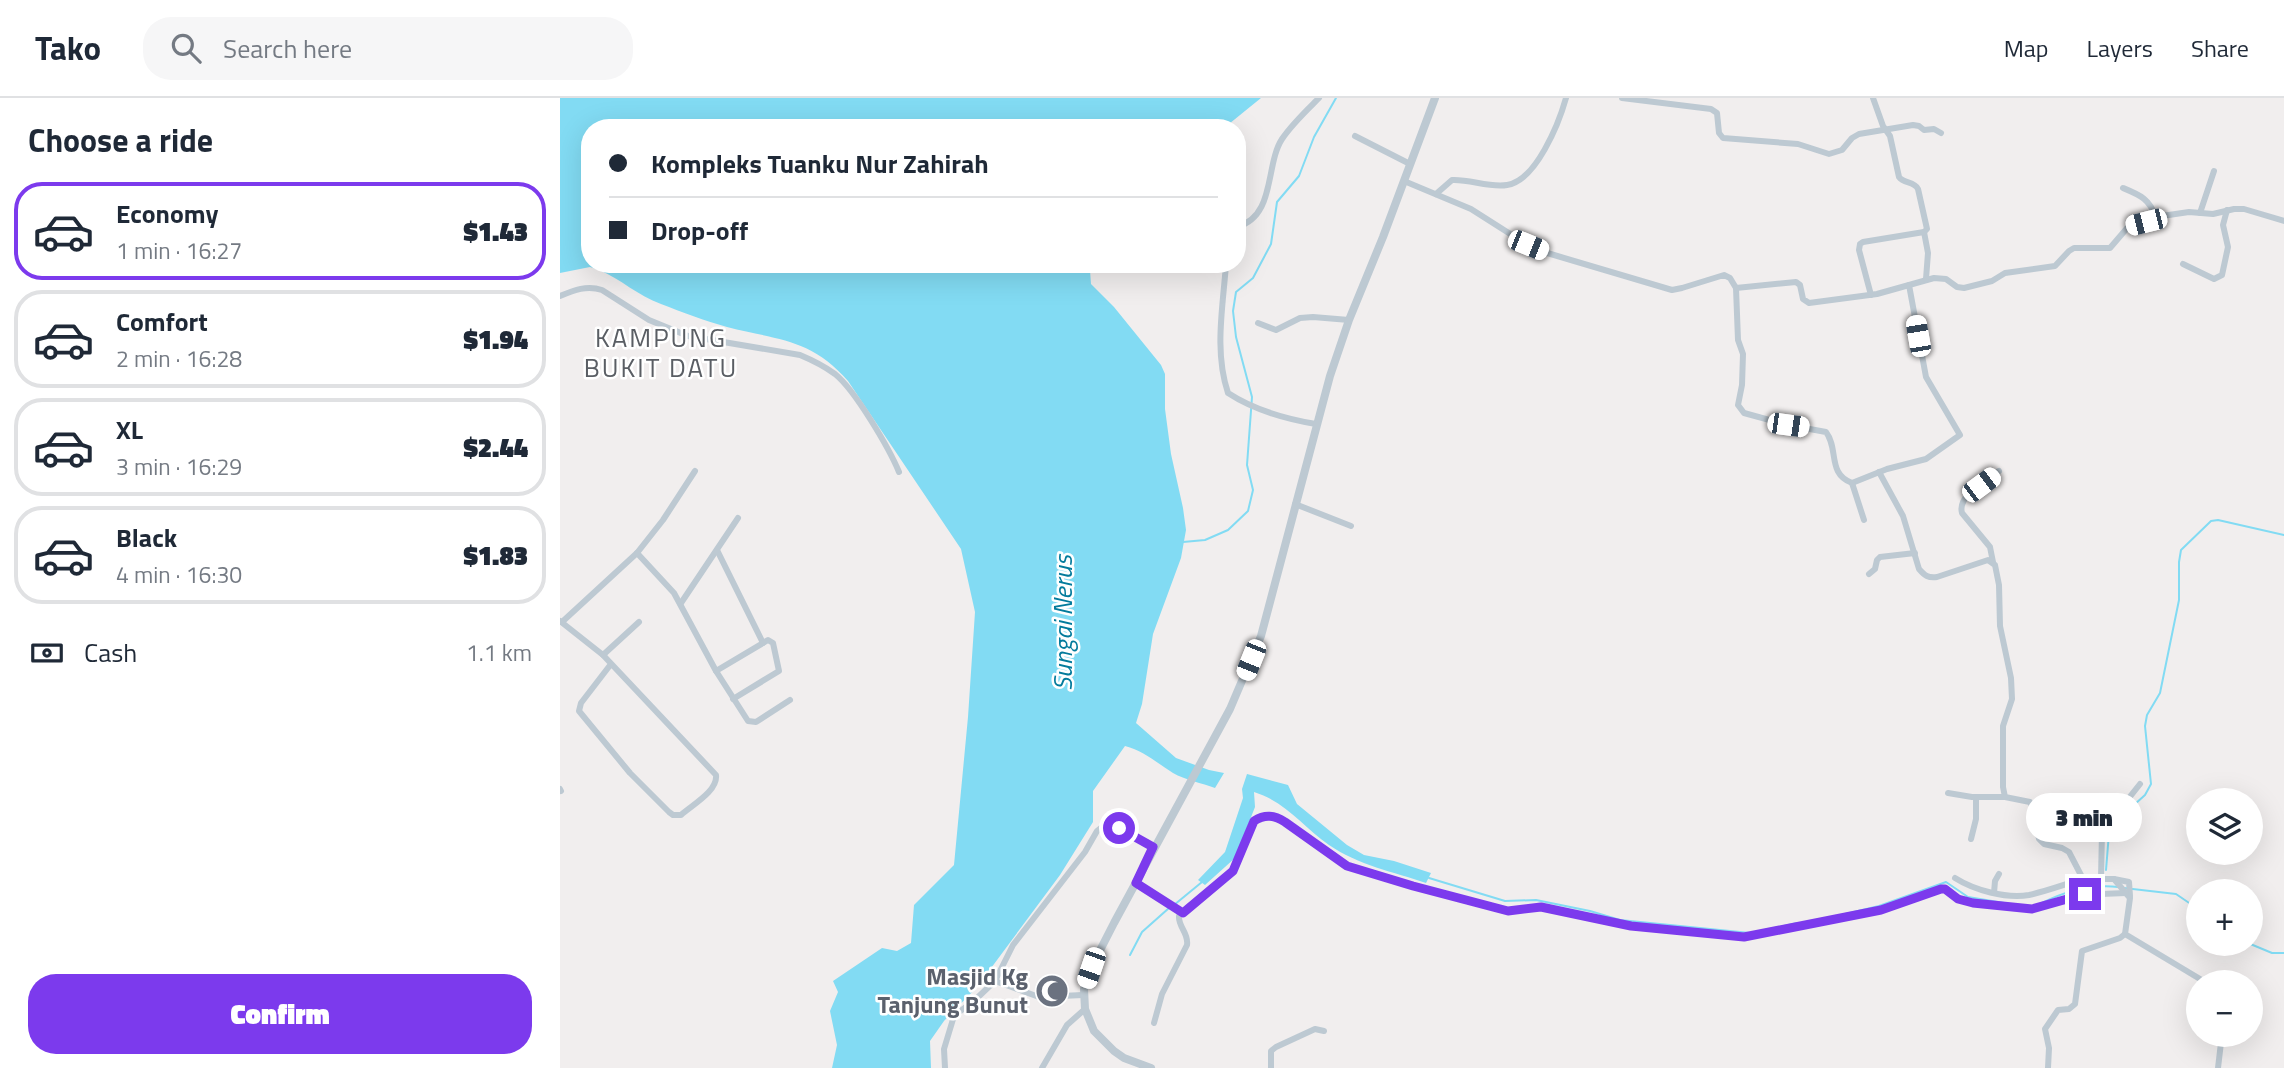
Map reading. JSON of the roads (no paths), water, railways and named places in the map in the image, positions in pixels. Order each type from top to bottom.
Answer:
[{"type":"street","points":[[1246,224],[1255,216],[1263,202],[1282,140],[1319,98]]},
{"type":"street","points":[[1151,1068],[1124,1058],[1106,1044],[1094,1031],[1085,1009],[1083,995],[1091,968],[1153,847],[1230,709],[1261,636],[1329,376],[1435,98]]},
{"type":"street","points":[[1436,194],[1452,180],[1500,185],[1515,183],[1542,158],[1566,98]]},
{"type":"street","points":[[1622,98],[1711,109],[1717,113],[1719,133],[1723,138],[1798,144],[1829,154],[1842,150],[1855,136],[1917,125],[1924,130],[1934,129],[1941,133]]},
{"type":"street","points":[[1873,98],[1883,126],[1890,136],[1899,177],[1902,181],[1915,184],[1919,189],[1927,227],[1924,232],[1928,253],[1926,279]]},
{"type":"street","points":[[1355,136],[1410,164]]},
{"type":"street","points":[[2200,213],[2214,171]]},
{"type":"street","points":[[1404,181],[1471,209],[1515,237],[1544,251],[1677,290],[1724,275],[1730,278],[1737,288],[1738,340],[1743,354],[1742,385],[1738,401],[1740,409],[1788,425],[1826,432],[1831,440],[1835,467],[1852,483],[1879,472],[1926,459],[1960,435],[1926,377],[1909,285]]},
{"type":"street","points":[[2123,188],[2148,201],[2156,218]]},
{"type":"street","points":[[1737,288],[1796,282],[1800,285],[1803,299],[1810,303],[1871,295],[1926,279],[1946,279],[1957,287],[1964,288],[1992,281],[2005,273],[2055,266],[2069,250],[2110,248],[2128,227],[2156,218],[2189,212],[2213,214],[2244,209],[2284,221]]},
{"type":"street","points":[[2183,264],[2214,279],[2222,275],[2228,247],[2223,225],[2227,211]]},
{"type":"street","points":[[1871,295],[1859,250],[1860,244],[1924,232]]},
{"type":"street","points":[[1225,273],[1220,340],[1221,371],[1228,393],[1257,408],[1297,421],[1317,424]]},
{"type":"street","points":[[560,296],[585,287],[595,287],[649,320],[688,336],[800,355],[813,361],[843,383],[876,429],[899,472]]},
{"type":"street","points":[[1258,323],[1276,330],[1300,318],[1349,320]]},
{"type":"street","points":[[611,664],[581,703],[579,711],[630,773],[669,813],[681,815],[713,788],[717,781],[716,775],[603,655],[561,621],[637,553],[663,520],[695,471]]},
{"type":"street","points":[[1999,471],[1963,499],[1961,504],[1962,513],[1990,547],[1997,573],[2000,626],[2011,678],[2012,699],[2003,726],[2005,797]]},
{"type":"street","points":[[1879,472],[1903,516],[1919,569],[1929,578],[1982,561],[1993,562]]},
{"type":"street","points":[[1852,483],[1864,520]]},
{"type":"street","points":[[1295,504],[1351,526]]},
{"type":"street","points":[[681,603],[738,518]]},
{"type":"street","points":[[717,550],[763,643]]},
{"type":"street","points":[[637,553],[667,583],[681,603],[716,671],[748,722],[752,723],[790,700]]},
{"type":"street","points":[[1869,574],[1875,569],[1880,557],[1915,553]]},
{"type":"street","points":[[603,655],[639,622]]},
{"type":"street","points":[[716,671],[768,640],[774,643],[779,671],[733,699]]},
{"type":"street","points":[[2101,878],[2102,832],[2140,784]]},
{"type":"street","points":[[1948,793],[2005,797],[2029,802],[2039,839],[2044,844],[2069,852],[2083,878]]},
{"type":"street","points":[[1971,839],[1976,819],[1976,797]]},
{"type":"street","points":[[1153,1023],[1162,994],[1187,944],[1187,936],[1178,919],[1181,911],[1233,871],[1254,821],[1269,816],[1285,822],[1347,866],[1508,911],[1541,907],[1631,926],[1744,937],[1881,910],[1941,889],[1958,899],[1973,903],[2032,909],[2076,895],[2128,891]]},
{"type":"street","points":[[945,1068],[944,1049],[951,1020],[995,981],[1013,945],[1085,852],[1097,831],[1113,825],[1153,847]]},
{"type":"street","points":[[1994,892],[1995,881],[2000,874]]},
{"type":"street","points":[[1955,878],[1969,887],[2027,895],[2083,878],[2117,881],[2128,891]]},
{"type":"street","points":[[1136,883],[1181,911]]},
{"type":"street","points":[[2048,1068],[2049,1048],[2045,1029],[2058,1010],[2068,1009],[2076,1004],[2081,951],[2125,934],[2128,891]]},
{"type":"street","points":[[2125,934],[2186,970]]},
{"type":"street","points":[[995,981],[1039,998],[1083,995]]},
{"type":"street","points":[[1042,1068],[1067,1026],[1085,1009]]},
{"type":"street","points":[[1271,1068],[1271,1051],[1276,1047],[1315,1029],[1324,1031]]},
{"type":"street","points":[[2218,1068],[2220,1047]]},
{"type":"water","points":[[560,98],[1261,98],[1235,119],[581,119],[581,269],[560,273]]},
{"type":"water","name":"Sungai Nerus","points":[[605,273],[1090,273],[1091,284],[1114,307],[1161,365],[1165,374],[1165,409],[1171,454],[1186,530],[1181,558],[1153,634],[1142,704],[1136,723],[1176,758],[1224,773],[1215,788],[1178,775],[1144,754],[1125,746],[1093,791],[1093,822],[1060,875],[977,987],[944,1021],[930,1041],[931,1068],[832,1068],[837,1045],[830,1011],[838,992],[833,981],[882,948],[897,951],[911,943],[914,905],[954,865],[975,612],[961,549],[848,381],[821,356],[778,338],[719,325],[661,304]]},
{"type":"water","points":[[1247,774],[1288,785],[1297,804],[1347,845],[1364,855],[1431,873],[1426,883],[1364,863],[1340,852],[1285,808],[1254,792],[1255,807],[1235,858],[1205,885],[1198,880],[1225,852],[1243,798],[1242,789]]},
{"type":"waterway","points":[[1183,542],[1205,540],[1228,530],[1248,511],[1253,490],[1247,465],[1252,397],[1236,337],[1233,311],[1236,292],[1253,278],[1271,244],[1277,202],[1299,176],[1314,137],[1336,98]]},
{"type":"waterway","points":[[2106,870],[2109,833],[2124,814],[2145,795],[2151,784],[2145,726],[2147,715],[2160,693],[2179,600],[2181,550],[2211,521],[2218,520],[2284,535]]},
{"type":"waterway","points":[[1429,878],[1505,901],[1536,900],[1620,920],[1750,933]]},
{"type":"waterway","points":[[1174,905],[1202,882]]},
{"type":"waterway","points":[[1841,915],[1879,906],[1946,882],[1968,897],[2010,904]]},
{"type":"waterway","points":[[2042,903],[2079,889],[2118,887]]},
{"type":"waterway","points":[[2124,888],[2176,894],[2186,901]]},
{"type":"waterway","points":[[1130,955],[1142,932],[1169,908]]},
{"type":"waterway","points":[[1765,930],[1797,923]]},
{"type":"waterway","points":[[2263,949],[2272,953],[2284,953]]},
{"type":"place","name":"Masjid Kg Tanjung Bunut","points":[[1052,991]]},
{"type":"district","name":"KAMPUNG BUKIT DATU","points":[[661,353]]}]
